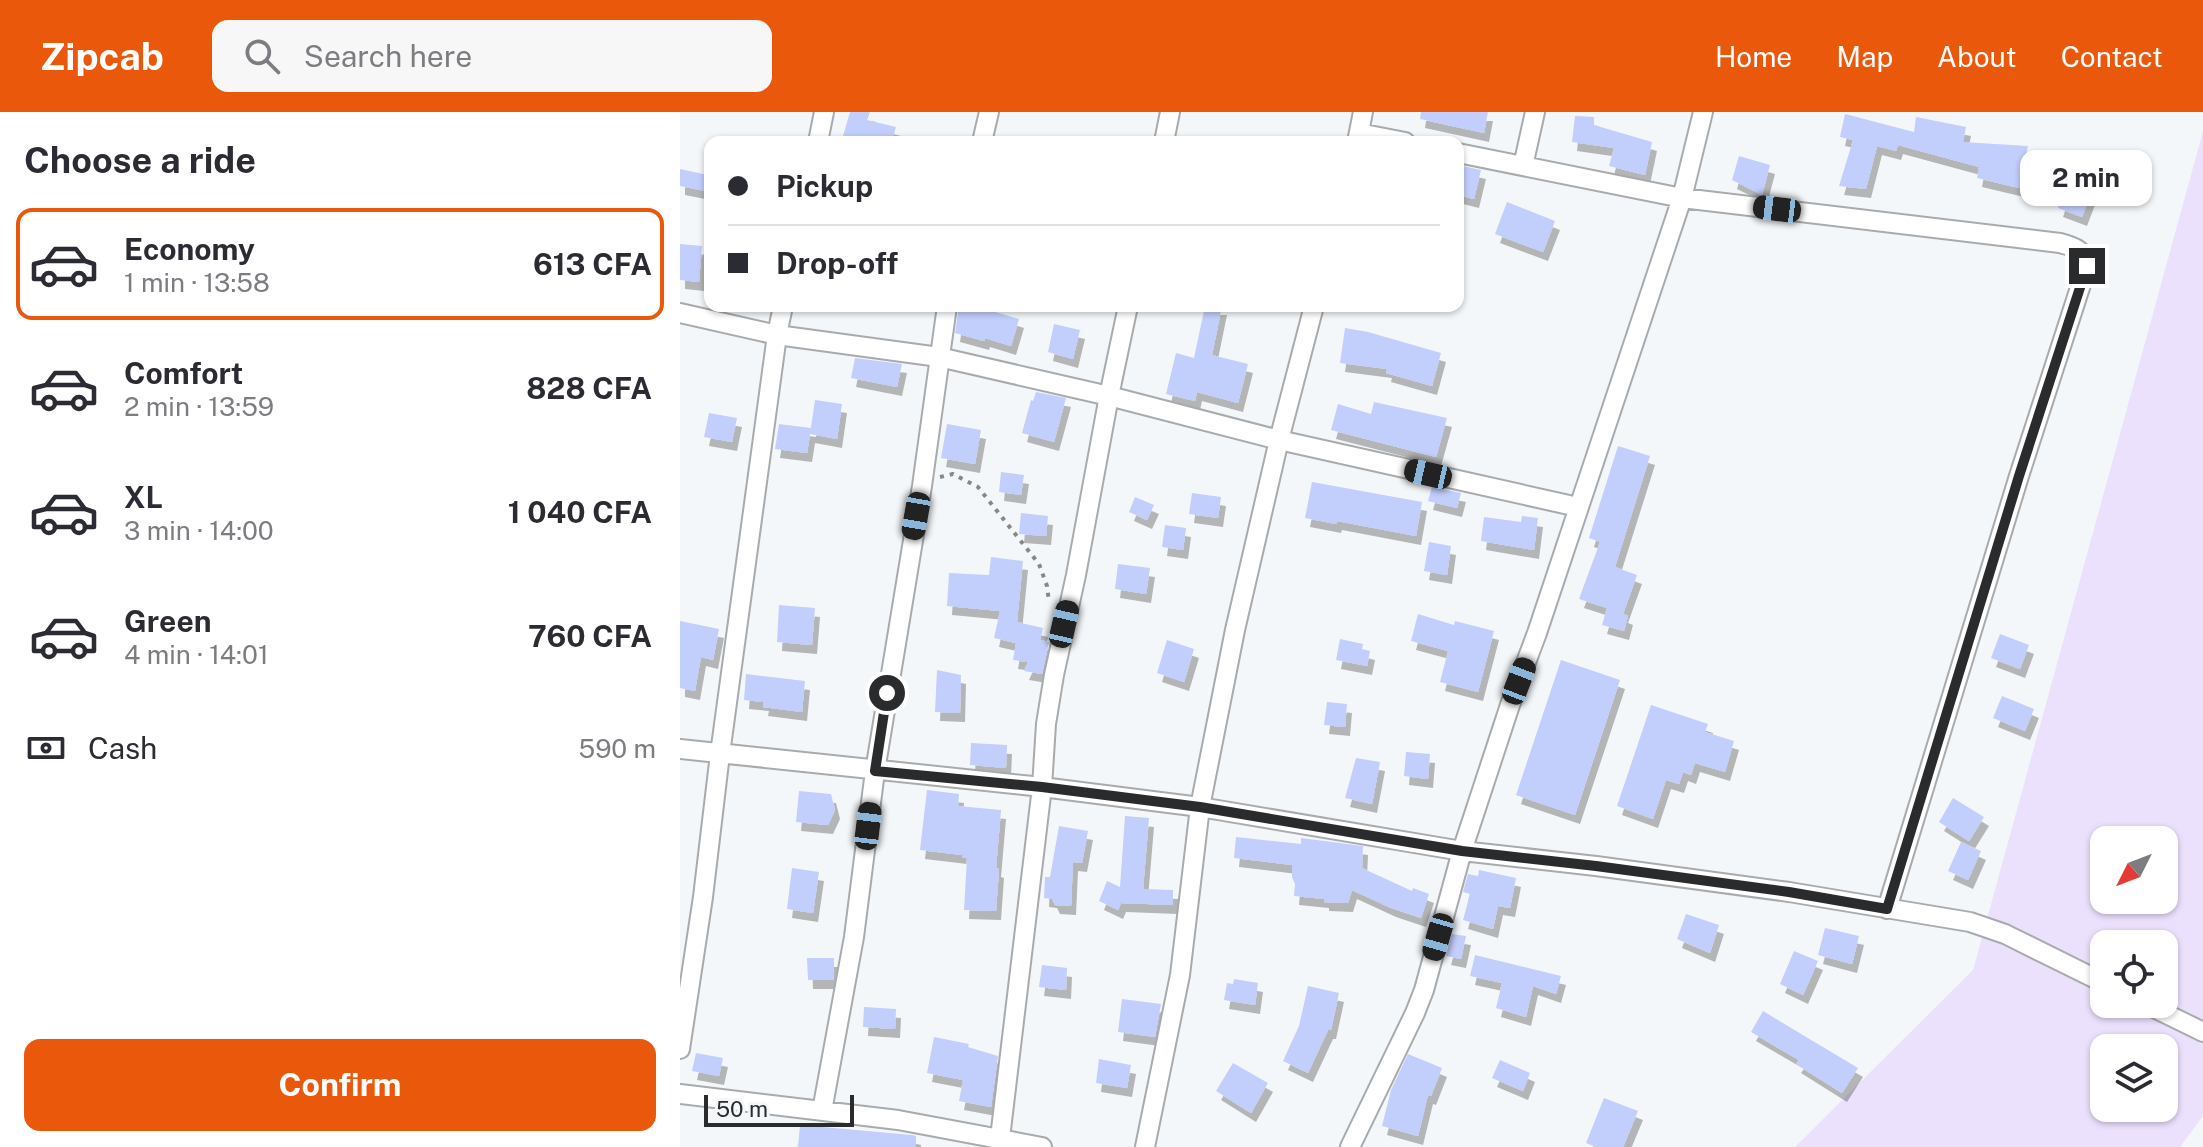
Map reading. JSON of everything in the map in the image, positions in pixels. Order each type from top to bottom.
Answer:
[{"type":"street","points":[[819,136],[824,112]]},
{"type":"street","points":[[983,136],[989,112]]},
{"type":"street","points":[[1165,136],[1170,112]]},
{"type":"street","points":[[1358,136],[1363,112]]},
{"type":"street","points":[[1523,166],[1535,112]]},
{"type":"street","points":[[1350,1147],[1424,990],[1462,851],[1682,198],[1703,112]]},
{"type":"street","points":[[1464,154],[1682,198],[2060,243],[2081,251],[2085,258],[2087,266],[2019,476],[1887,909]]},
{"type":"street","points":[[680,1049],[782,312]]},
{"type":"street","points":[[822,1111],[854,937],[875,771],[946,312]]},
{"type":"street","points":[[1000,1138],[1042,787],[1046,724],[1127,312]]},
{"type":"street","points":[[1145,1147],[1180,975],[1200,807],[1235,630],[1312,312]]},
{"type":"street","points":[[680,313],[777,335],[939,357],[1109,396],[1279,440],[1578,507]]},
{"type":"street","points":[[680,749],[1200,807],[1462,851],[1774,890],[1970,922],[2005,934],[2090,976]]},
{"type":"street","points":[[2174,1018],[2203,1032]]},
{"type":"street","points":[[680,1094],[898,1120],[1042,1147]]},
{"type":"path","points":[[922,481],[953,474],[978,487],[1039,564],[1055,621],[1064,624]]},
{"type":"shaded area","points":[[2203,131],[2203,1116],[2180,1147],[1795,1147],[1973,970]]},
{"type":"building","points":[[850,112],[870,112],[867,120],[896,127],[894,136],[843,136]]},
{"type":"building","points":[[1421,112],[1488,112],[1484,133],[1420,119]]},
{"type":"building","points":[[1845,114],[1914,132],[1916,117],[1966,127],[1963,142],[2028,146],[2019,188],[1977,178],[1979,167],[1898,145],[1896,151],[1877,146],[1866,189],[1839,186],[1853,140],[1840,137]]},
{"type":"building","points":[[1575,116],[1594,117],[1594,125],[1652,142],[1645,175],[1609,166],[1614,148],[1572,142]]},
{"type":"building","points":[[1739,156],[1770,165],[1762,195],[1732,180]]},
{"type":"building","points":[[1464,166],[1481,170],[1474,199],[1464,196]]},
{"type":"building","points":[[680,169],[704,174],[704,191],[680,186]]},
{"type":"building","points":[[2068,178],[2095,183],[2082,217],[2058,208]]},
{"type":"building","points":[[1507,202],[1555,221],[1543,252],[1495,234]]},
{"type":"building","points":[[680,244],[702,246],[699,282],[680,280]]},
{"type":"building","points":[[958,312],[995,312],[1019,319],[1011,346],[955,333]]},
{"type":"building","points":[[1204,312],[1221,312],[1212,355],[1248,364],[1238,403],[1197,392],[1195,401],[1166,394],[1176,353],[1194,358]]},
{"type":"building","points":[[1054,324],[1080,330],[1073,359],[1048,352]]},
{"type":"building","points":[[1345,328],[1441,353],[1432,386],[1386,373],[1387,369],[1340,363]]},
{"type":"building","points":[[855,358],[902,364],[897,387],[851,378]]},
{"type":"building","points":[[1036,392],[1066,398],[1054,442],[1022,433]]},
{"type":"building","points":[[815,400],[842,404],[837,439],[810,434]]},
{"type":"building","points":[[1374,402],[1447,418],[1436,457],[1331,430],[1338,404],[1371,414]]},
{"type":"building","points":[[709,413],[737,418],[732,442],[704,437]]},
{"type":"building","points":[[779,424],[811,428],[807,453],[775,449]]},
{"type":"building","points":[[947,424],[981,430],[975,464],[941,458]]},
{"type":"building","points":[[1618,446],[1650,456],[1615,567],[1637,575],[1623,614],[1628,616],[1624,631],[1602,625],[1607,608],[1579,599],[1600,542],[1589,538]]},
{"type":"building","points":[[1001,472],[1024,475],[1021,495],[999,492]]},
{"type":"building","points":[[1312,482],[1422,502],[1416,536],[1305,518]]},
{"type":"building","points":[[1432,487],[1461,493],[1457,508],[1428,501]]},
{"type":"building","points":[[1192,493],[1221,497],[1218,518],[1189,514]]},
{"type":"building","points":[[1135,497],[1154,505],[1147,520],[1129,512]]},
{"type":"building","points":[[1021,513],[1048,516],[1046,536],[1019,534]]},
{"type":"building","points":[[1522,516],[1538,518],[1534,550],[1481,541],[1484,517],[1521,522]]},
{"type":"building","points":[[1165,525],[1186,528],[1183,550],[1162,547]]},
{"type":"building","points":[[1429,542],[1451,546],[1447,575],[1424,571]]},
{"type":"building","points":[[991,557],[1023,561],[1017,622],[1043,628],[1040,640],[1049,642],[1042,674],[1024,671],[1028,662],[1013,660],[1016,643],[994,638],[1000,611],[947,606],[949,573],[989,575]]},
{"type":"building","points":[[1118,564],[1150,568],[1146,594],[1115,589]]},
{"type":"building","points":[[779,605],[815,608],[812,645],[777,642]]},
{"type":"building","points":[[1418,614],[1454,625],[1455,621],[1494,631],[1478,692],[1440,682],[1448,651],[1411,641]]},
{"type":"building","points":[[680,621],[719,629],[713,660],[701,657],[695,691],[680,688]]},
{"type":"building","points":[[2000,634],[2029,645],[2020,669],[1991,658]]},
{"type":"building","points":[[1340,639],[1363,644],[1362,649],[1370,651],[1367,666],[1336,660]]},
{"type":"building","points":[[1167,640],[1194,649],[1184,682],[1157,673]]},
{"type":"building","points":[[1561,660],[1620,680],[1575,815],[1516,795]]},
{"type":"building","points":[[937,670],[961,675],[960,713],[935,712]]},
{"type":"building","points":[[746,674],[805,681],[802,712],[763,707],[764,702],[744,700]]},
{"type":"building","points":[[2002,696],[2034,709],[2025,731],[1993,718]]},
{"type":"building","points":[[1327,702],[1347,704],[1345,727],[1324,725]]},
{"type":"building","points":[[1651,705],[1708,724],[1705,732],[1734,741],[1725,772],[1695,763],[1691,775],[1683,772],[1679,784],[1666,780],[1653,819],[1617,806]]},
{"type":"building","points":[[971,743],[1007,745],[1006,768],[970,765]]},
{"type":"building","points":[[1406,752],[1430,754],[1428,779],[1404,776]]},
{"type":"building","points":[[1356,758],[1380,762],[1372,804],[1345,798]]},
{"type":"building","points":[[927,790],[959,794],[958,806],[1001,810],[996,911],[964,910],[967,858],[920,850]]},
{"type":"building","points":[[799,791],[831,794],[835,810],[828,825],[796,822]]},
{"type":"building","points":[[1953,798],[1984,817],[1969,841],[1939,822]]},
{"type":"building","points":[[1125,816],[1149,818],[1143,889],[1173,890],[1173,905],[1121,903],[1118,910],[1099,901],[1107,881],[1120,887]]},
{"type":"building","points":[[1059,826],[1088,831],[1082,863],[1073,862],[1071,906],[1055,905],[1052,899],[1044,898],[1045,877],[1050,877]]},
{"type":"building","points":[[1236,837],[1301,844],[1301,838],[1363,846],[1362,868],[1412,891],[1413,888],[1429,894],[1421,918],[1352,890],[1348,903],[1294,896],[1292,865],[1234,858]]},
{"type":"building","points":[[1961,842],[1981,851],[1968,880],[1948,871]]},
{"type":"building","points":[[792,868],[819,872],[813,913],[787,909]]},
{"type":"building","points":[[1479,870],[1516,878],[1510,908],[1498,906],[1493,929],[1463,920],[1470,894],[1463,892],[1468,874],[1478,876]]},
{"type":"building","points":[[1686,914],[1719,925],[1710,953],[1677,939]]},
{"type":"building","points":[[1825,928],[1859,936],[1852,964],[1818,955]]},
{"type":"building","points":[[1452,934],[1466,936],[1461,959],[1446,956]]},
{"type":"building","points":[[1794,951],[1818,961],[1803,995],[1780,984]]},
{"type":"building","points":[[1475,955],[1561,976],[1556,994],[1533,986],[1526,1017],[1496,1008],[1502,983],[1470,976]]},
{"type":"building","points":[[807,958],[834,958],[834,980],[808,980]]},
{"type":"building","points":[[1042,965],[1067,968],[1066,990],[1039,987]]},
{"type":"building","points":[[1234,979],[1258,983],[1255,1005],[1224,1000],[1227,983],[1233,984]]},
{"type":"building","points":[[1308,986],[1339,993],[1331,1030],[1328,1030],[1308,1073],[1283,1061],[1299,1026]]},
{"type":"building","points":[[1122,999],[1161,1004],[1155,1037],[1118,1032]]},
{"type":"building","points":[[864,1007],[896,1009],[895,1029],[863,1027]]},
{"type":"building","points":[[1763,1011],[1858,1068],[1842,1093],[1796,1064],[1799,1060],[1751,1032]]},
{"type":"building","points":[[934,1037],[969,1044],[968,1047],[998,1056],[991,1107],[959,1101],[963,1080],[927,1073]]},
{"type":"building","points":[[696,1053],[723,1058],[719,1076],[692,1071]]},
{"type":"building","points":[[1408,1054],[1442,1068],[1431,1096],[1428,1095],[1418,1136],[1382,1126],[1391,1090]]},
{"type":"building","points":[[1099,1059],[1131,1065],[1127,1088],[1096,1083]]},
{"type":"building","points":[[1500,1060],[1530,1073],[1523,1091],[1492,1078]]},
{"type":"building","points":[[1233,1063],[1268,1083],[1251,1113],[1216,1091]]},
{"type":"building","points":[[1604,1098],[1638,1111],[1623,1147],[1596,1147],[1586,1143]]},
{"type":"building","points":[[800,1125],[912,1135],[916,1136],[916,1147],[798,1147]]},
{"type":"route","points":[[887,693],[875,771],[1042,787],[1200,807],[1462,851],[1789,892],[1887,909],[2019,476],[2087,266]]}]
